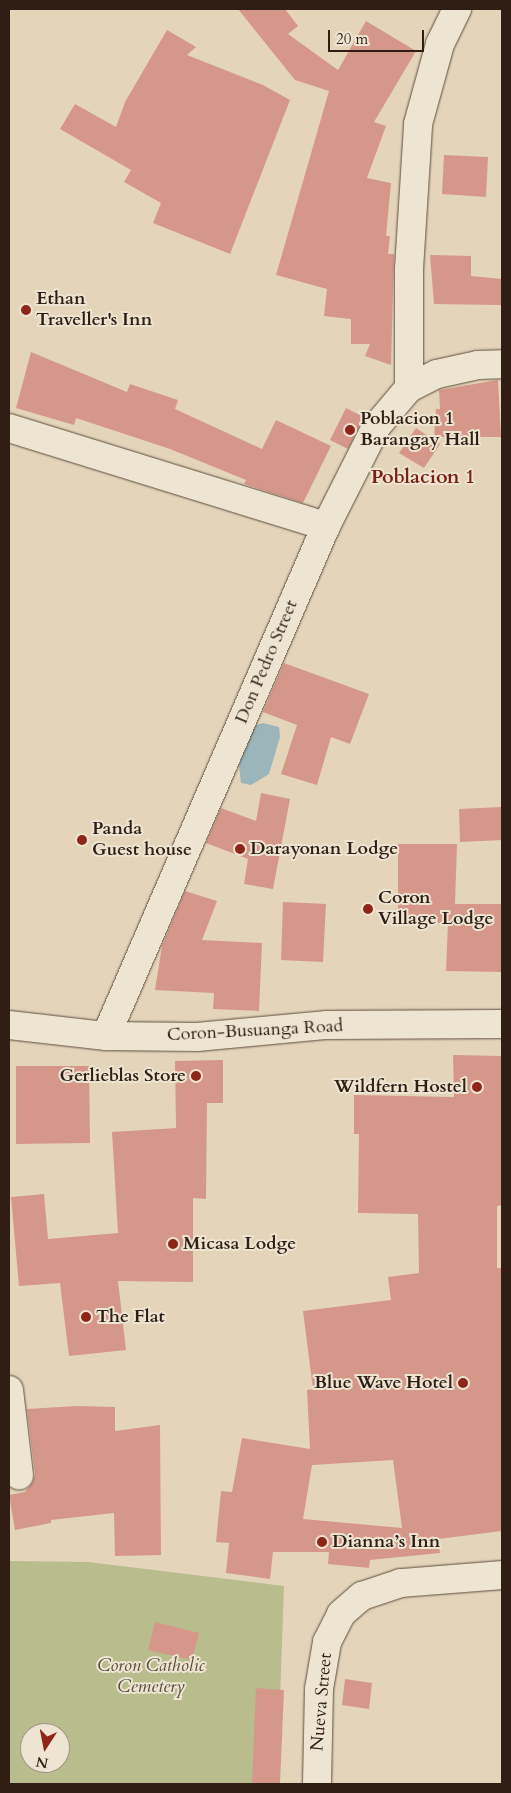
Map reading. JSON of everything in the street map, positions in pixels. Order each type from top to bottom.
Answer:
[{"type":"street","points":[[409,388],[409,269],[418,124],[440,44],[457,9]]},
{"type":"street","name":"Don Pedro Street","points":[[106,1036],[326,526],[376,427],[409,388],[436,374],[478,364],[502,364]]},
{"type":"street","points":[[9,428],[326,526]]},
{"type":"street","name":"Coron-Busuanga Road","points":[[9,1025],[106,1036],[197,1037],[327,1026],[502,1024]]},
{"type":"street","points":[[9,1390],[19,1476]]},
{"type":"street","name":"Nueva Street","points":[[317,1784],[320,1689],[328,1642],[341,1614],[362,1596],[401,1583],[502,1575]]},
{"type":"green space","name":"Coron Catholic Cemetery","points":[[9,1561],[88,1562],[284,1586],[277,1784],[9,1784]]},
{"type":"water","points":[[263,723],[279,727],[280,737],[269,774],[251,785],[241,783],[239,766],[248,734],[253,726]]},
{"type":"building","points":[[238,9],[285,9],[298,26],[288,34],[338,70],[366,21],[416,51],[374,122],[386,126],[367,178],[391,183],[386,236],[390,236],[388,254],[394,254],[391,365],[365,356],[370,344],[351,344],[351,319],[324,316],[327,289],[276,275],[329,91],[295,80]]},
{"type":"building","points":[[167,30],[196,47],[187,55],[263,85],[290,100],[230,254],[153,223],[161,203],[124,182],[131,170],[60,129],[75,104],[116,127],[125,102]]},
{"type":"building","points":[[444,155],[488,157],[486,197],[442,194]]},
{"type":"building","points":[[430,255],[471,256],[471,276],[502,279],[502,305],[434,304]]},
{"type":"building","points":[[31,352],[127,392],[130,384],[178,400],[175,409],[262,449],[276,420],[331,446],[303,503],[244,484],[246,480],[170,449],[76,418],[74,425],[16,408]]},
{"type":"building","points":[[498,380],[501,437],[434,437],[436,409],[440,409],[439,390]]},
{"type":"building","name":"Poblacion 1 Barangay Hall","points":[[346,408],[364,417],[348,449],[330,440]]},
{"type":"building","points":[[416,428],[440,444],[424,468],[399,453]]},
{"type":"building","points":[[284,663],[369,694],[350,744],[331,737],[317,785],[281,774],[297,725],[263,712]]},
{"type":"building","points":[[261,793],[290,799],[273,889],[244,884],[248,859],[206,843],[221,808],[256,821]]},
{"type":"building","points":[[502,807],[502,840],[460,842],[459,809]]},
{"type":"building","points":[[398,844],[457,844],[455,904],[502,904],[502,972],[446,971],[448,923],[398,923]]},
{"type":"building","points":[[185,891],[217,901],[202,940],[262,943],[259,1011],[213,1009],[214,993],[155,990],[162,946]]},
{"type":"building","points":[[283,902],[326,904],[323,962],[281,960]]},
{"type":"building","points":[[453,1055],[502,1056],[502,1205],[497,1206],[497,1268],[502,1268],[502,1531],[438,1539],[440,1553],[370,1560],[369,1568],[328,1564],[329,1552],[273,1552],[270,1579],[226,1573],[229,1543],[216,1542],[221,1491],[232,1492],[242,1438],[310,1449],[307,1390],[313,1389],[303,1311],[391,1300],[388,1277],[419,1273],[418,1214],[358,1213],[359,1134],[354,1134],[354,1095],[454,1097]],"holes":[[[393,1460],[402,1528],[303,1519],[312,1465]]]},
{"type":"building","points":[[223,1060],[223,1103],[207,1103],[206,1199],[193,1198],[193,1282],[118,1281],[126,1350],[69,1356],[60,1283],[19,1286],[11,1197],[44,1194],[48,1239],[118,1233],[112,1132],[176,1128],[175,1061]]},
{"type":"building","points":[[16,1066],[89,1066],[90,1143],[16,1144]]},
{"type":"building","points":[[77,1406],[115,1407],[115,1431],[160,1425],[161,1555],[115,1556],[114,1513],[51,1520],[51,1523],[15,1530],[9,1495],[25,1492],[33,1482],[35,1474],[27,1409]]},
{"type":"building","points":[[155,1622],[199,1633],[192,1660],[148,1650]]},
{"type":"building","points":[[345,1679],[372,1683],[369,1709],[342,1705]]},
{"type":"building","points":[[256,1688],[284,1690],[280,1784],[252,1784]]},
{"type":"place","name":"Ethan Traveller's Inn","points":[[26,310]]},
{"type":"place","name":"Poblacion 1 Barangay Hall","points":[[350,430]]},
{"type":"place","name":"Panda Guest house","points":[[82,840]]},
{"type":"place","name":"Darayonan Lodge","points":[[240,849]]},
{"type":"place","name":"Coron Village Lodge","points":[[368,909]]},
{"type":"place","name":"Gerlieblas Store","points":[[196,1076]]},
{"type":"place","name":"Wildfern Hostel","points":[[477,1087]]},
{"type":"place","name":"Micasa Lodge","points":[[173,1244]]},
{"type":"place","name":"The Flat","points":[[86,1317]]},
{"type":"place","name":"Blue Wave Hotel","points":[[463,1383]]},
{"type":"place","name":"Dianna’s Inn","points":[[322,1542]]},
{"type":"district","name":"Poblacion 1","points":[[423,476]]}]
